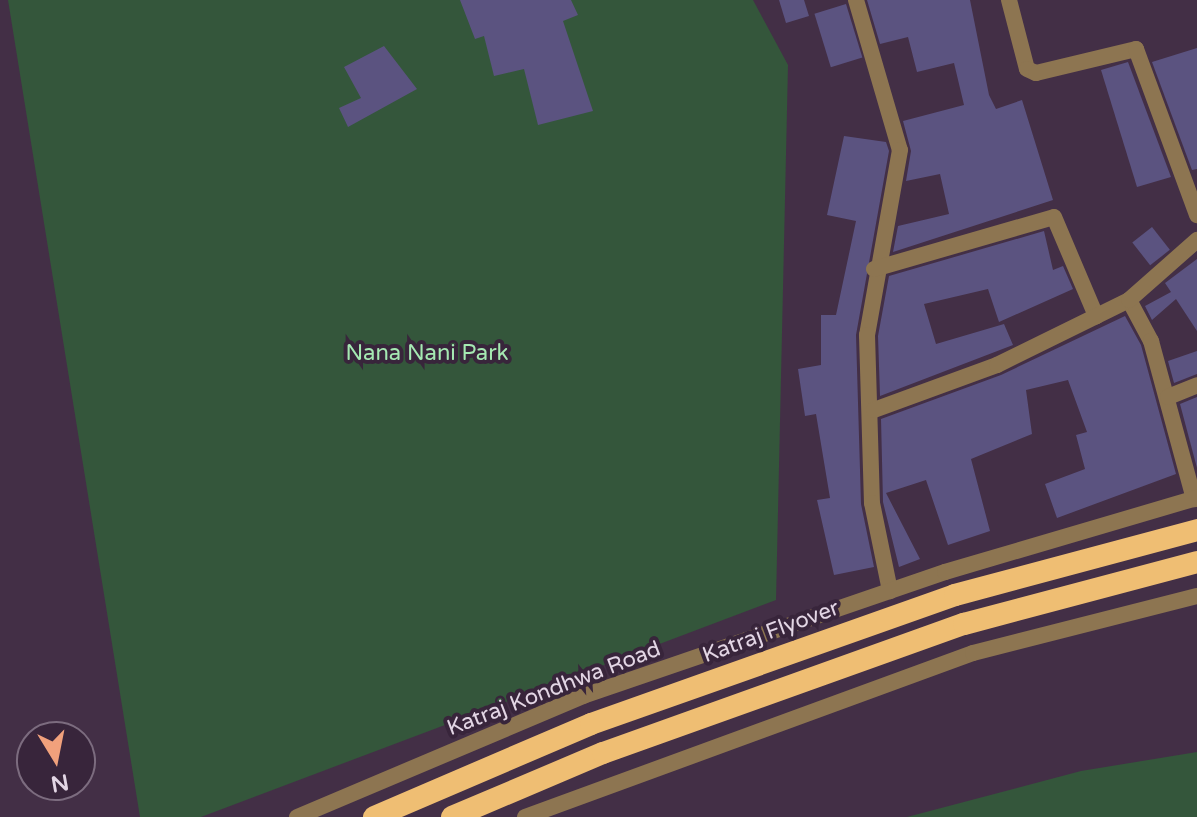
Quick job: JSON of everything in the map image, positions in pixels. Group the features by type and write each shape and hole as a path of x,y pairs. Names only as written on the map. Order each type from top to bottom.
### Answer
{"highway":[{"name":"Katraj Flyover","path":"374,817 591,724 955,595 1197,530"},
{"path":"452,817 603,753 964,624 1197,562"}],"street":[{"path":"856,0 900,150 894,208 874,269 867,335 874,410 872,503 890,591"},
{"path":"1009,0 1027,69 1036,73 1136,49 1197,215"},
{"path":"874,269 1049,216 1058,221 1096,316"},
{"path":"874,410 997,365 1129,300 1197,240"},
{"path":"1129,300 1168,397 1196,498"},
{"path":"1168,397 1197,385"},
{"name":"Katraj Kondhwa Road","path":"297,817 583,696 890,591 1196,498"},
{"path":"525,817 973,653 1197,596"}],"green space":[{"name":"Nana Nani Park","path":"8,0 753,0 788,65 776,600 201,817 140,817"},
{"path":"1197,752 1197,817 907,817 1081,771"}],"building":[{"path":"460,0 571,0 578,15 563,21 593,111 538,125 524,69 494,76 484,36 475,39"},
{"path":"779,0 804,0 809,16 786,23"},
{"path":"867,0 970,0 989,95 996,109 1022,100 1053,200 893,252 898,226 949,214 940,174 906,181 911,151 903,121 964,105 954,63 917,72 908,37 880,44"},
{"path":"846,4 862,58 831,67 814,14"},
{"path":"384,46 417,89 348,127 339,108 361,98 344,67"},
{"path":"1197,48 1197,169 1192,170 1152,62"},
{"path":"1128,62 1171,177 1137,187 1101,70"},
{"path":"844,136 886,142 889,151 856,335 861,504 874,567 834,575 817,500 830,498 816,414 805,416 798,369 821,365 821,315 836,315 856,221 827,215"},
{"path":"1152,227 1170,250 1150,265 1132,242"},
{"path":"1044,231 1053,270 1063,266 1073,289 999,322 988,289 924,304 936,344 1004,324 1013,345 880,396 878,336 889,276"},
{"path":"1197,259 1197,331 1176,299 1152,320 1145,306 1171,292 1165,283"},
{"path":"1125,316 1141,345 1176,474 1057,518 1045,484 1085,469 1076,435 1087,432 1068,380 1026,390 1032,434 971,459 990,531 948,545 926,480 886,493 920,559 899,567 883,502 881,419 1001,375"},
{"path":"1197,351 1197,374 1174,383 1168,361"},
{"path":"1197,397 1197,468 1180,404"}]}
